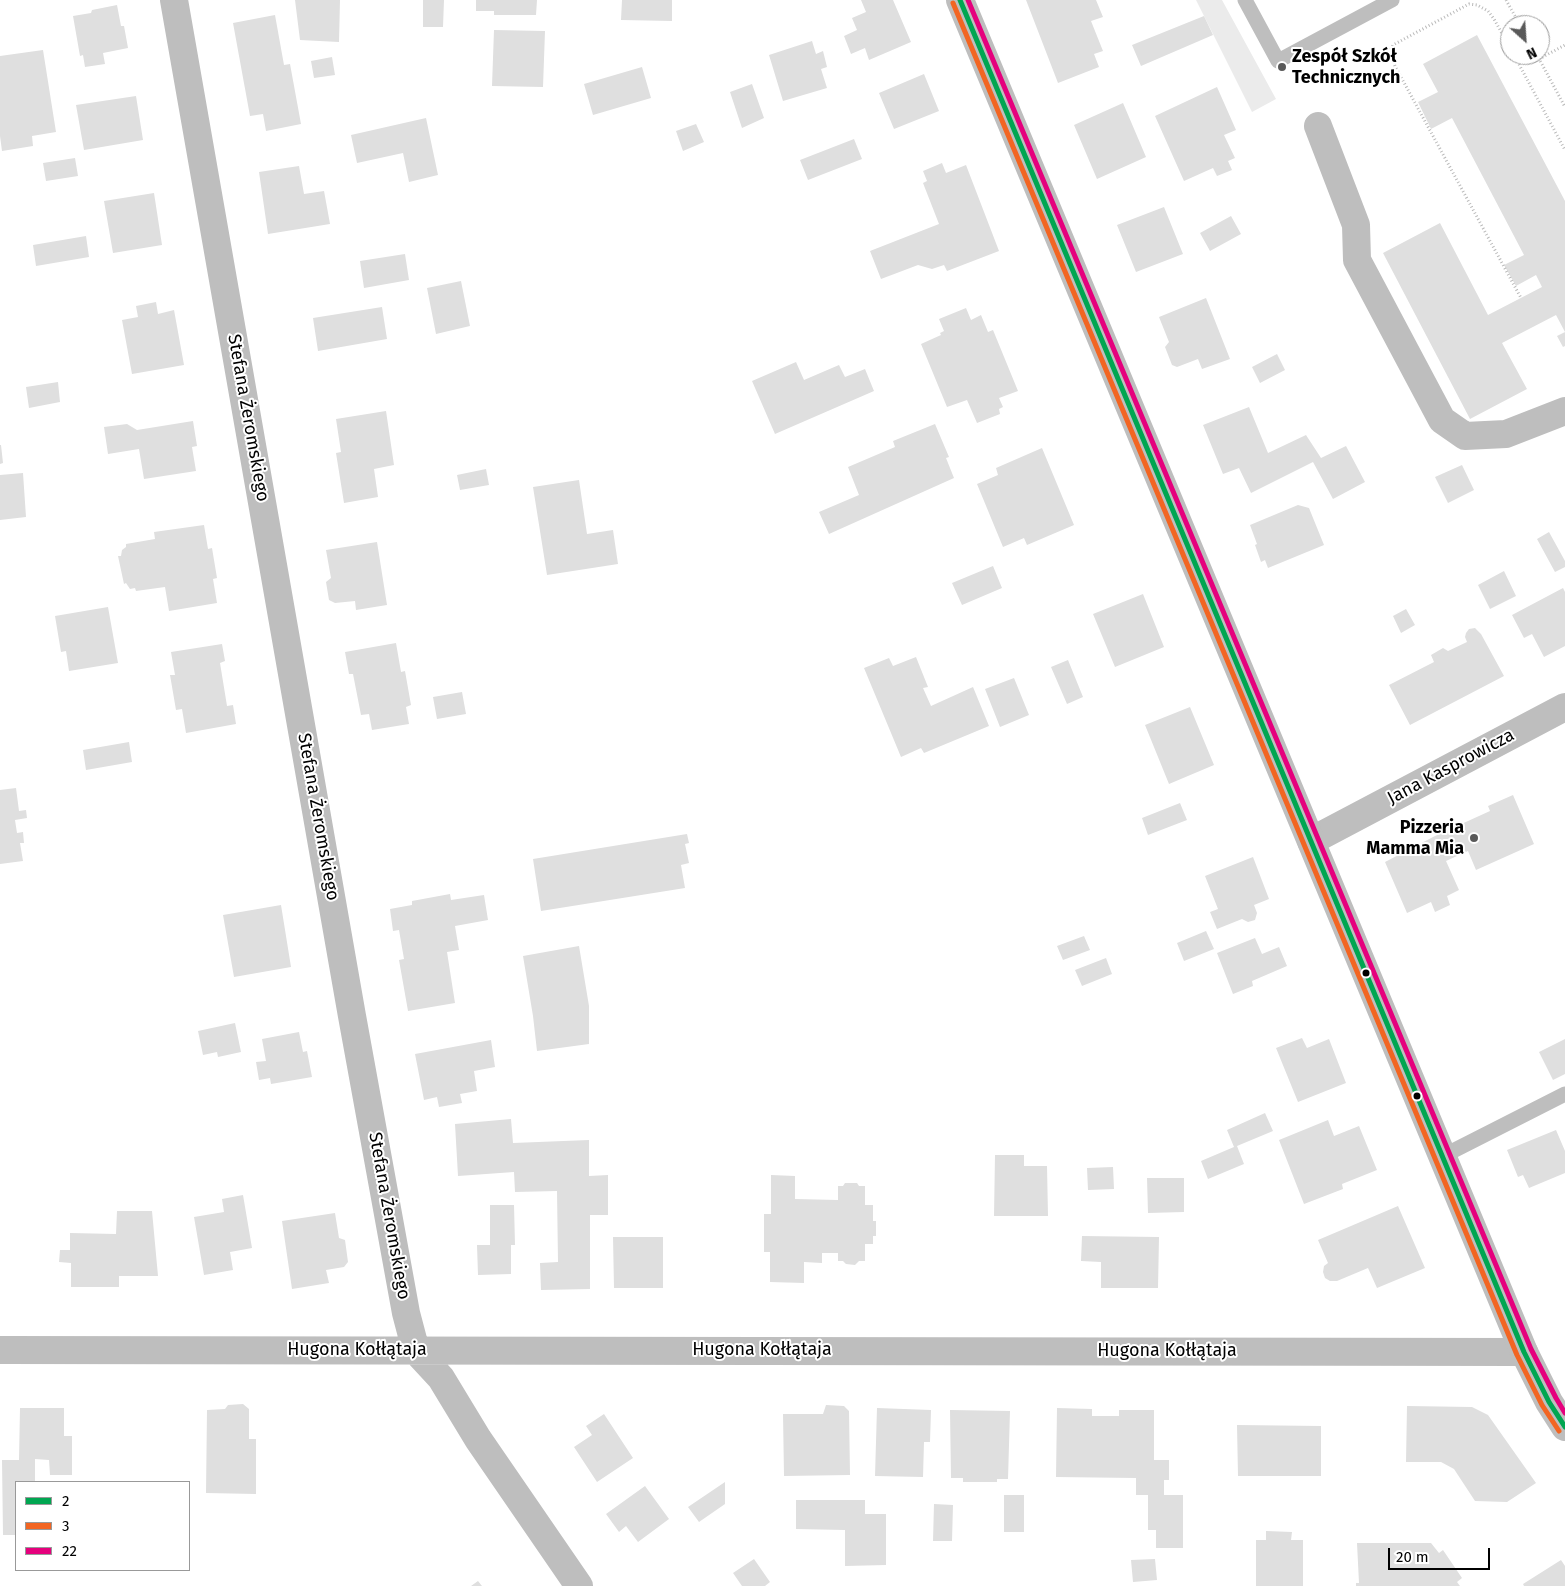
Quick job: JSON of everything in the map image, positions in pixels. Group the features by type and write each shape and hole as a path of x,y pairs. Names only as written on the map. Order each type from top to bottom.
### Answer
{"street":[{"name":"Stefana Żeromskiego","path":"174,0 359,1054 399,1275 416,1351"},
{"path":"960,0 1524,1352 1549,1402 1565,1427"},
{"path":"1318,126 1356,225 1357,260 1442,420 1466,436 1506,434 1565,411"},
{"name":"Jana Kasprowicza","path":"1311,841 1565,707"},
{"name":"Hugona Kołłątaja","path":"0,1350 1524,1352"},
{"path":"416,1351 441,1378 478,1439 579,1586"}],"lane":[{"path":"1245,0 1278,61 1392,0"},
{"path":"1443,1156 1565,1094"}],"path":[{"path":"1506,0 1514,15"},
{"path":"1500,30 1488,11 1477,5 1469,4 1393,45 1390,51 1395,66 1521,298"},
{"path":"1550,53 1565,45"},
{"path":"1519,65 1565,150"},
{"path":"1542,65 1565,106"}],"shaded area":[{"path":"1196,0 1222,0 1276,99 1252,112"}],"building":[{"path":"295,0 340,0 339,42 300,40"},
{"path":"423,0 444,0 443,27 423,27"},
{"path":"476,0 537,0 536,15 494,15 494,11 476,11"},
{"path":"622,0 672,0 672,21 621,20"},
{"path":"861,0 893,0 911,42 869,60 865,48 851,54 844,36 857,30 852,18 866,12"},
{"path":"1026,0 1096,0 1103,17 1091,21 1103,51 1094,54 1099,67 1058,83"},
{"path":"117,5 121,26 124,26 128,48 103,53 105,64 85,67 83,55 80,56 73,16"},
{"path":"275,15 284,65 290,64 301,124 266,131 263,114 250,116 233,23"},
{"path":"1204,16 1213,35 1141,66 1132,45"},
{"path":"494,30 545,31 543,87 492,86"},
{"path":"1477,35 1565,201 1565,332 1556,315 1502,343 1527,389 1470,419 1383,253 1440,223 1488,315 1542,287 1536,275 1516,286 1504,265 1524,255 1452,118 1431,129 1418,102 1438,92 1423,64"},
{"path":"812,41 816,54 823,51 827,67 821,69 827,88 783,101 769,55"},
{"path":"43,50 56,132 32,136 33,146 2,151 0,136 0,56"},
{"path":"332,57 335,75 314,78 311,61"},
{"path":"642,67 651,98 593,115 584,84"},
{"path":"924,74 939,111 894,129 879,93"},
{"path":"752,84 764,118 742,128 730,92"},
{"path":"1217,87 1236,130 1224,135 1235,158 1228,161 1232,170 1217,176 1213,168 1184,181 1155,116"},
{"path":"136,96 143,140 84,150 76,105"},
{"path":"1123,103 1146,157 1097,179 1074,125"},
{"path":"426,118 438,175 409,182 403,153 357,163 351,135"},
{"path":"696,124 704,142 683,151 676,131"},
{"path":"854,139 862,159 808,180 800,160"},
{"path":"75,158 78,176 46,181 43,163"},
{"path":"942,163 946,173 966,165 999,251 947,271 944,265 932,269 918,265 881,279 870,251 939,224 923,183 927,181 923,171"},
{"path":"299,166 304,194 324,191 330,224 268,234 259,172"},
{"path":"154,193 162,245 113,253 104,201"},
{"path":"1164,207 1183,254 1136,272 1117,225"},
{"path":"1231,216 1241,234 1210,251 1200,233"},
{"path":"86,236 89,257 36,266 33,245"},
{"path":"405,254 409,280 364,288 360,261"},
{"path":"461,281 470,326 436,334 427,288"},
{"path":"1206,298 1230,359 1202,369 1198,359 1177,367 1172,365 1165,347 1169,342 1159,317"},
{"path":"156,302 158,314 174,310 184,365 132,374 122,320 138,317 136,306"},
{"path":"382,307 387,339 318,351 313,318"},
{"path":"966,308 971,320 981,315 988,332 993,330 1018,391 999,398 1003,407 999,409 1000,414 977,423 967,400 947,407 921,344 941,335 940,333 944,331 939,319"},
{"path":"1565,332 1565,346 1563,347 1557,336"},
{"path":"1277,354 1285,370 1260,383 1252,367"},
{"path":"796,362 804,380 839,365 845,377 865,369 874,391 775,434 752,381"},
{"path":"58,382 60,402 29,408 26,387"},
{"path":"1249,407 1268,453 1306,435 1321,458 1346,446 1365,482 1333,499 1313,462 1251,493 1239,468 1223,474 1203,425"},
{"path":"386,411 394,465 374,469 378,497 344,503 336,453 341,452 336,419"},
{"path":"193,421 197,446 192,447 196,471 144,479 139,449 108,454 104,427 127,424 137,430"},
{"path":"935,424 949,457 946,458 954,478 829,534 819,512 859,495 848,467 895,447 893,441"},
{"path":"0,445 3,463 0,464"},
{"path":"1042,448 1074,525 1027,545 1024,538 1003,547 977,484 998,475 996,468"},
{"path":"1462,465 1474,490 1448,503 1435,477"},
{"path":"486,469 489,485 460,490 457,475"},
{"path":"23,473 26,517 0,520 0,475"},
{"path":"579,480 587,534 613,530 618,564 547,575 533,487"},
{"path":"1298,505 1309,508 1324,545 1268,568 1265,560 1261,562 1250,525"},
{"path":"204,525 208,549 212,548 217,578 213,579 217,603 169,611 165,587 136,591 135,588 130,589 126,583 124,584 118,556 121,556 126,544 155,539 154,532"},
{"path":"1549,532 1565,561 1565,567 1555,572 1537,539"},
{"path":"377,542 387,605 356,610 355,601 335,603 329,600 326,582 331,578 326,550"},
{"path":"993,566 1002,588 962,605 952,583"},
{"path":"1504,571 1516,596 1490,609 1478,585"},
{"path":"1563,588 1565,592 1565,646 1544,657 1532,634 1524,638 1512,615"},
{"path":"1143,594 1164,647 1115,667 1093,614"},
{"path":"108,607 118,663 69,671 66,651 61,652 55,616"},
{"path":"1406,609 1415,625 1401,633 1393,616"},
{"path":"1475,628 1481,634 1504,676 1410,725 1389,685 1434,662 1431,655 1443,648 1448,651 1467,642 1466,633 1469,629"},
{"path":"396,643 401,672 405,671 411,705 406,707 409,724 372,730 369,714 361,715 353,674 349,674 345,652"},
{"path":"222,644 225,661 220,663 227,706 233,705 236,724 186,733 182,709 176,710 170,675 175,675 171,652"},
{"path":"916,657 928,687 923,688 931,706 973,687 989,726 924,753 921,748 901,757 864,668 889,658 893,666"},
{"path":"1068,660 1083,697 1067,704 1051,667"},
{"path":"1014,678 1029,715 1000,727 985,689"},
{"path":"462,692 466,714 437,719 433,697"},
{"path":"1190,707 1214,765 1169,784 1145,725"},
{"path":"129,742 132,762 86,770 83,750"},
{"path":"16,788 19,811 26,810 27,818 15,820 17,833 23,832 24,843 20,843 23,861 0,864 0,790"},
{"path":"1513,795 1534,844 1476,870 1468,851 1446,861 1459,890 1447,896 1450,905 1435,912 1431,902 1407,913 1385,862 1435,836 1490,811 1488,806"},
{"path":"1180,803 1187,820 1148,835 1142,818"},
{"path":"687,834 689,843 685,844 689,863 681,865 685,888 541,911 533,859"},
{"path":"1253,857 1269,899 1254,905 1257,913 1255,920 1248,922 1242,919 1217,929 1210,912 1218,909 1205,876"},
{"path":"450,894 451,900 484,895 488,920 455,926 459,950 447,952 455,1003 408,1011 399,960 404,959 399,930 393,931 390,909 412,905 412,901"},
{"path":"281,905 291,967 234,977 223,915"},
{"path":"1206,931 1214,949 1184,961 1177,943"},
{"path":"1084,936 1090,950 1063,960 1057,946"},
{"path":"1255,938 1262,954 1279,947 1287,966 1252,981 1253,986 1233,994 1217,953"},
{"path":"579,946 589,1006 589,1044 537,1051 523,956"},
{"path":"1106,958 1112,974 1082,986 1075,970"},
{"path":"235,1023 241,1052 218,1057 217,1052 203,1055 198,1031"},
{"path":"299,1032 303,1052 307,1051 312,1077 271,1084 270,1078 259,1080 256,1062 266,1061 262,1039"},
{"path":"1302,1038 1307,1048 1329,1039 1346,1083 1298,1102 1276,1048"},
{"path":"1565,1039 1565,1074 1553,1080 1539,1052"},
{"path":"491,1040 495,1067 474,1071 477,1091 460,1094 462,1103 439,1107 437,1097 424,1100 415,1054"},
{"path":"1265,1113 1273,1131 1237,1146 1244,1164 1208,1179 1201,1161 1234,1147 1227,1130"},
{"path":"511,1119 513,1143 589,1140 589,1176 608,1175 608,1215 590,1215 590,1289 541,1290 540,1263 558,1262 557,1191 515,1192 514,1172 458,1176 455,1124"},
{"path":"1328,1120 1334,1136 1359,1126 1377,1170 1342,1184 1343,1189 1304,1204 1279,1140"},
{"path":"1556,1130 1565,1151 1565,1173 1529,1188 1523,1175 1518,1177 1507,1150"},
{"path":"995,1155 1024,1155 1024,1166 1047,1166 1048,1216 994,1216"},
{"path":"1113,1167 1114,1189 1088,1190 1087,1168"},
{"path":"771,1175 795,1176 795,1199 838,1200 838,1186 843,1186 845,1183 857,1183 859,1186 865,1186 865,1205 873,1205 873,1221 876,1221 876,1236 873,1236 873,1244 865,1244 865,1261 859,1261 855,1265 846,1264 843,1261 838,1261 838,1253 822,1253 822,1263 804,1262 804,1283 770,1282 770,1252 764,1252 764,1214 771,1214"},
{"path":"1147,1178 1184,1178 1184,1212 1148,1213"},
{"path":"243,1195 252,1248 230,1252 233,1270 204,1275 194,1217 224,1212 222,1199"},
{"path":"490,1205 514,1205 515,1245 511,1245 511,1274 478,1275 477,1245 490,1245"},
{"path":"1398,1206 1425,1268 1377,1288 1368,1268 1337,1281 1330,1281 1325,1278 1324,1266 1328,1263 1318,1240"},
{"path":"117,1211 152,1211 158,1276 119,1276 119,1287 71,1287 71,1263 59,1262 60,1250 70,1250 70,1233 116,1234"},
{"path":"335,1213 339,1238 345,1240 348,1262 344,1267 326,1270 329,1283 292,1289 282,1221"},
{"path":"1082,1236 1159,1237 1158,1288 1101,1288 1101,1262 1081,1261"},
{"path":"613,1237 663,1237 663,1288 614,1288"},
{"path":"243,1404 249,1409 249,1439 256,1439 256,1494 206,1493 207,1410 225,1409 228,1405"},
{"path":"826,1405 844,1406 849,1411 850,1475 784,1476 783,1414 823,1414"},
{"path":"1407,1406 1472,1407 1488,1415 1536,1483 1507,1502 1475,1501 1454,1469 1441,1462 1406,1462"},
{"path":"20,1408 64,1408 64,1436 72,1436 72,1475 50,1475 49,1460 35,1459 35,1481 15,1481 15,1535 3,1535 2,1460 19,1460"},
{"path":"877,1408 931,1410 930,1442 924,1442 923,1477 875,1476"},
{"path":"1057,1408 1092,1409 1092,1416 1119,1416 1119,1410 1154,1410 1154,1460 1169,1460 1169,1480 1164,1480 1164,1495 1183,1495 1183,1548 1156,1548 1156,1530 1148,1530 1148,1495 1136,1495 1136,1478 1056,1477"},
{"path":"950,1410 1010,1411 1008,1479 997,1479 997,1482 963,1482 963,1478 951,1478"},
{"path":"604,1414 633,1458 597,1482 574,1447 592,1435 586,1426"},
{"path":"1237,1425 1321,1426 1321,1476 1238,1476"},
{"path":"725,1482 725,1504 699,1522 688,1507"},
{"path":"645,1486 669,1519 638,1542 626,1526 619,1532 606,1514"},
{"path":"1004,1495 1024,1495 1024,1532 1004,1532"},
{"path":"796,1500 865,1500 865,1514 886,1514 886,1565 845,1566 845,1530 796,1529"},
{"path":"934,1504 953,1505 952,1541 933,1541"},
{"path":"1266,1531 1292,1532 1291,1540 1303,1540 1303,1586 1256,1586 1256,1540 1266,1540"},
{"path":"1357,1543 1431,1543 1439,1553 1443,1550 1462,1578 1457,1582 1460,1586 1356,1586 1356,1583 1359,1583"},
{"path":"754,1559 770,1582 765,1586 742,1586 733,1573"},
{"path":"1155,1559 1157,1580 1133,1582 1131,1560"},
{"path":"1561,1560 1565,1566 1565,1586 1524,1586 1523,1584"},
{"path":"478,1581 482,1586 471,1586"}],"transit line":[{"name":"2","path":"960,0 1524,1352 1549,1402 1565,1427"},
{"name":"22","path":"968,0 1531,1349 1565,1413"},
{"name":"3","path":"953,3 1517,1355 1542,1405 1559,1431"}],"place":[{"name":"Zespół Szkół Technicznych","path":"1282,67"},
{"name":"Pizzeria Mamma Mia","path":"1474,838"}]}
